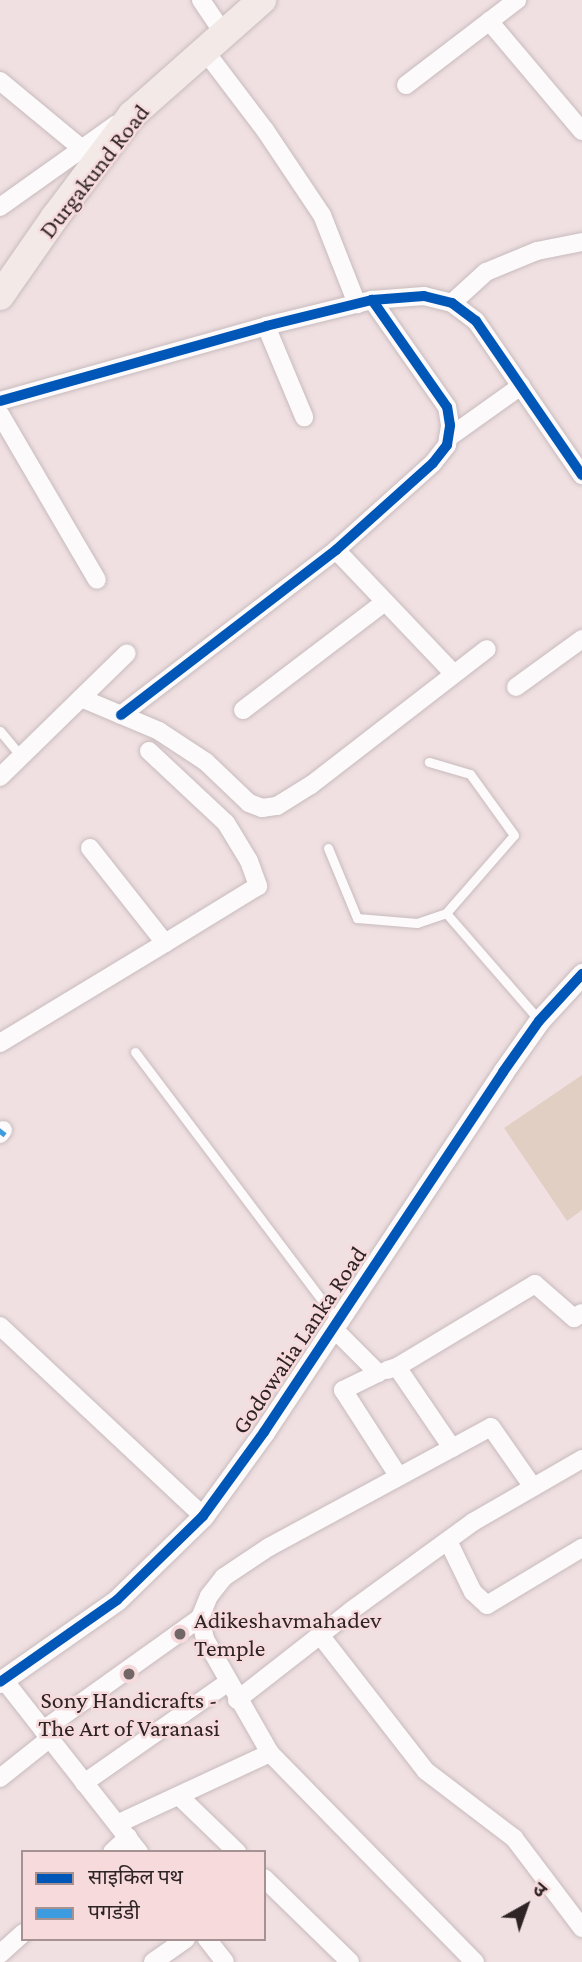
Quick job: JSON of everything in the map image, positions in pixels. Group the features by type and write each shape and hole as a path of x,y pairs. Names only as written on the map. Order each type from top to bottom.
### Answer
{"main road":[{"name":"Durgakund Road","path":"0,296 55,217 132,115 262,0"}],"street":[{"path":"121,715 336,550 433,463 447,445 450,425 447,407 364,302 322,215 265,130 214,42 201,0"},
{"path":"406,85 517,0"},
{"path":"489,21 582,131"},
{"path":"0,81 81,148"},
{"path":"0,207 132,115"},
{"path":"452,303 486,272 537,251 582,242"},
{"path":"0,401 266,326 364,302 424,296 452,303 476,321 582,475"},
{"path":"266,326 304,417"},
{"path":"447,438 522,386"},
{"path":"0,414 97,580"},
{"path":"336,550 453,673"},
{"path":"243,710 386,602"},
{"path":"516,687 582,639"},
{"path":"81,698 159,731 184,746 206,762 249,803 262,808 277,806 311,785 487,649"},
{"path":"0,777 127,653"},
{"path":"0,1043 258,886 249,862 226,823 149,751"},
{"path":"90,848 165,943"},
{"name":"Godowalia Lanka Road","path":"2,1681 117,1600 203,1516 264,1432 539,1021 582,974"},
{"path":"399,1477 343,1390 397,1367 535,1284 574,1318 582,1312"},
{"path":"335,1324 378,1373"},
{"path":"0,1326 203,1516"},
{"path":"397,1367 452,1448"},
{"path":"0,1778 46,1735 200,1618 209,1596 224,1577 269,1547 491,1427 533,1487"},
{"path":"237,1700 448,1541 533,1487 582,1460"},
{"path":"448,1541 473,1592 487,1605 582,1548"},
{"path":"200,1618 205,1639 237,1700 270,1753 475,1962"},
{"path":"320,1635 426,1771 514,1838 582,1928"},
{"path":"2,1681 137,1850"},
{"path":"84,1783 228,1682"},
{"path":"113,1850 122,1830 179,1796 270,1753"},
{"path":"179,1796 235,1850"},
{"path":"266,1880 349,1962"},
{"path":"0,1954 21,1935"},
{"path":"153,1962 183,1941"},
{"path":"209,1941 225,1962"}],"lane":[{"path":"0,731 21,757"},
{"path":"328,848 357,918 418,923 446,913 514,835 470,774 429,762"},
{"path":"446,913 539,1021"},
{"path":"135,1052 335,1324"}],"shaded area":[{"path":"582,1075 582,1210 567,1221 504,1128"}],"marked path":[{"path":"0,1134 3,1130"}],"cycle path":[{"path":"0,401 266,326 372,300 424,296 452,303 476,321 582,475"},
{"path":"121,715 336,550 433,463 447,445 450,425 447,407 372,300"},
{"path":"0,1682 117,1600 203,1516 264,1432 503,1072 539,1021 582,974"}],"place":[{"name":"Adikeshavmahadev Temple","path":"180,1634"},
{"name":"Sony Handicrafts - The Art of Varanasi","path":"129,1674"}]}
